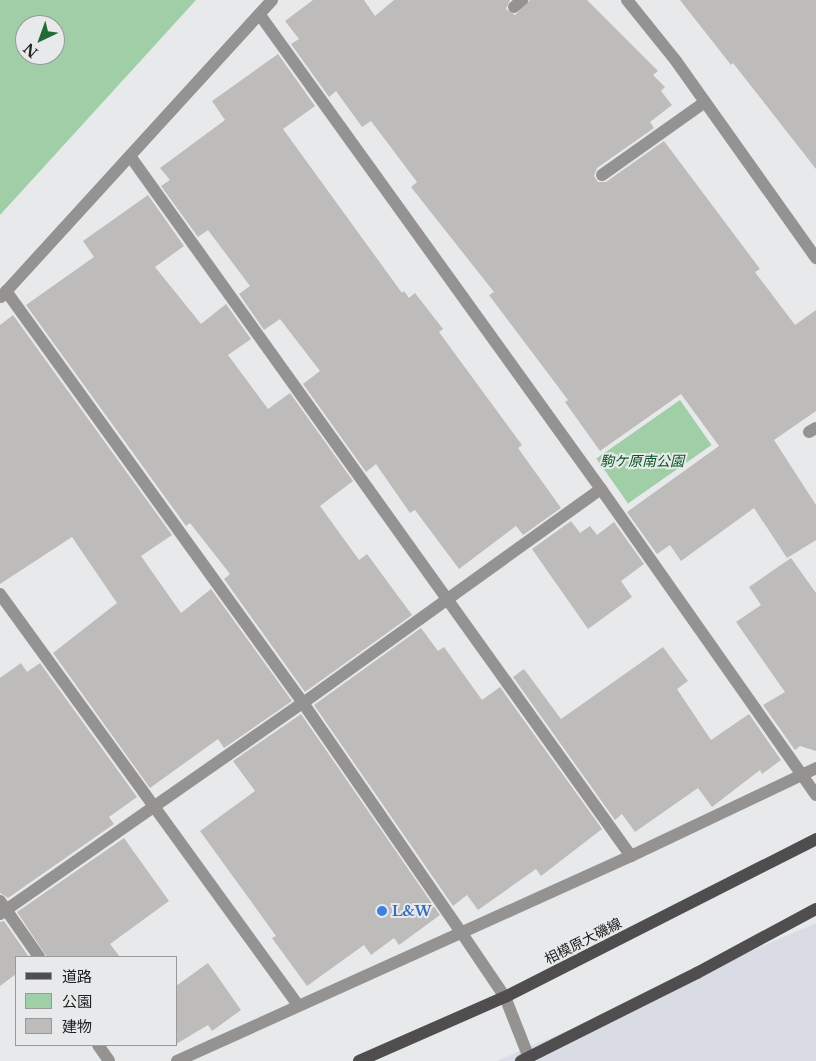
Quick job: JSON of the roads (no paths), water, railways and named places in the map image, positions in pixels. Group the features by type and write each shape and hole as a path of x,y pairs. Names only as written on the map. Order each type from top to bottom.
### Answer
{"main road":[{"name":"相模原大磯線","path":"359,1061 505,997 816,839"},
{"path":"525,1059 697,973 816,909"}],"street":[{"path":"272,0 260,16 3,295 303,703 461,932 505,997 525,1059"},
{"path":"627,0 705,102 816,258"},
{"path":"260,16 601,489 816,794"},
{"path":"602,175 705,102"},
{"path":"130,156 631,856"},
{"path":"38,956 2,908 303,703 601,489"},
{"path":"0,594 298,1005"},
{"path":"177,1061 631,856 803,776 816,768"},
{"path":"99,1046 109,1061"}],"place":[{"name":"L&W","path":"382,911"}],"park label":[{"name":"駒ケ原南公園","path":"642,461"}]}
